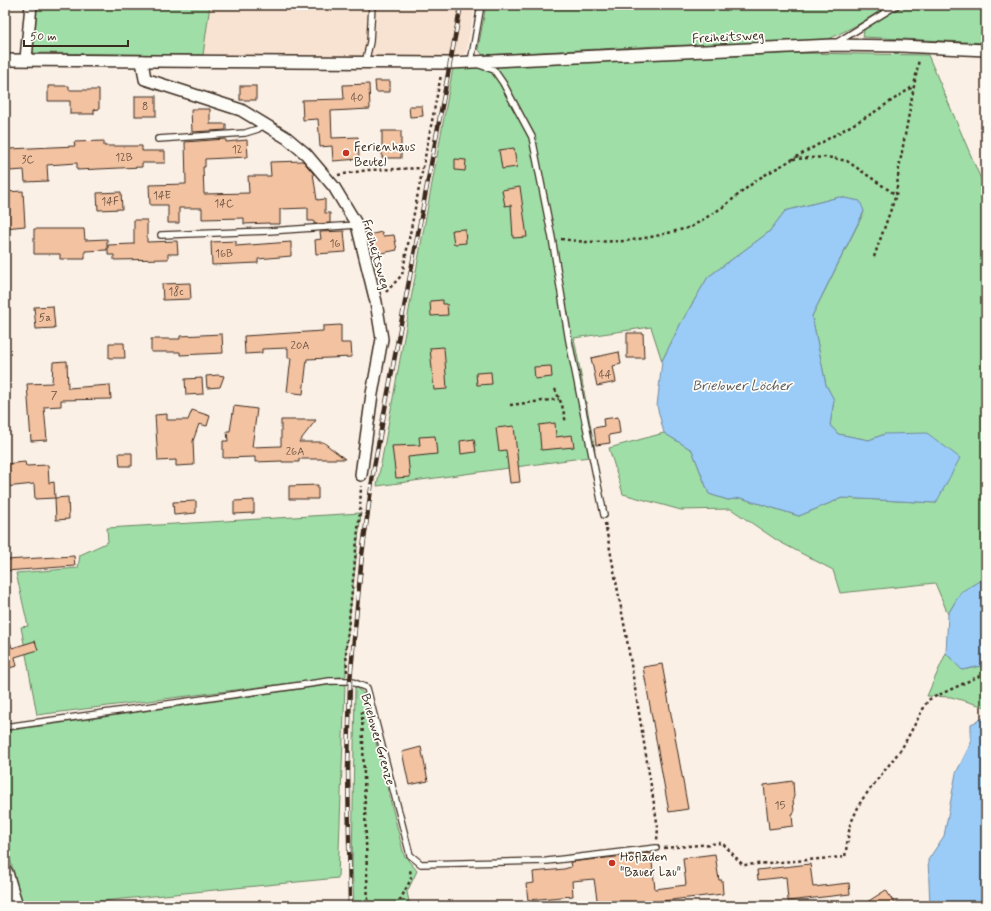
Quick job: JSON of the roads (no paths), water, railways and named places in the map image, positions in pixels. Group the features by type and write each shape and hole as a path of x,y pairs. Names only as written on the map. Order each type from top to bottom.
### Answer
{"main road":[{"path":"5,873 14,906"}],"street":[{"path":"26,59 31,5"},
{"name":"Freiheitsweg","path":"5,60 443,63 832,45 986,50"},
{"name":"Freiheitsweg","path":"142,62 146,79 242,110 287,138 306,154 326,178 357,225 376,302 382,339 372,394 361,475"}],"lane":[{"path":"365,63 370,42 372,5"},
{"path":"471,62 481,5"},
{"path":"832,45 897,5"},
{"name":"Freiheitsweg","path":"471,62 494,70 503,82 532,137 552,238 569,341 604,515"},
{"path":"158,139 245,133 258,129 265,123"},
{"path":"161,235 269,231 357,225"},
{"name":"Brielower Grenze","path":"5,727 330,681 348,680 367,688 410,855 421,864 547,861 656,848"}],"water":[{"name":"Brielower Löcher","path":"839,197 860,201 864,211 812,316 826,385 834,400 830,425 838,434 869,440 885,434 927,433 960,458 936,503 842,498 799,516 741,498 728,500 709,494 692,450 664,433 657,406 662,361 681,323 708,277 769,232 785,211"},
{"path":"983,579 986,579 986,665 962,670 946,653 948,614 961,592"},
{"path":"986,717 986,906 930,906 928,860 944,836 956,773 971,743 971,724"}],"railway":[{"path":"350,906 348,768 350,681 362,555 374,467 461,5"}],"place":[{"name":"Ferienhaus Beutel","path":"346,153"},
{"name":"Hofladen \"Bauer Lau\"","path":"612,863"}]}
